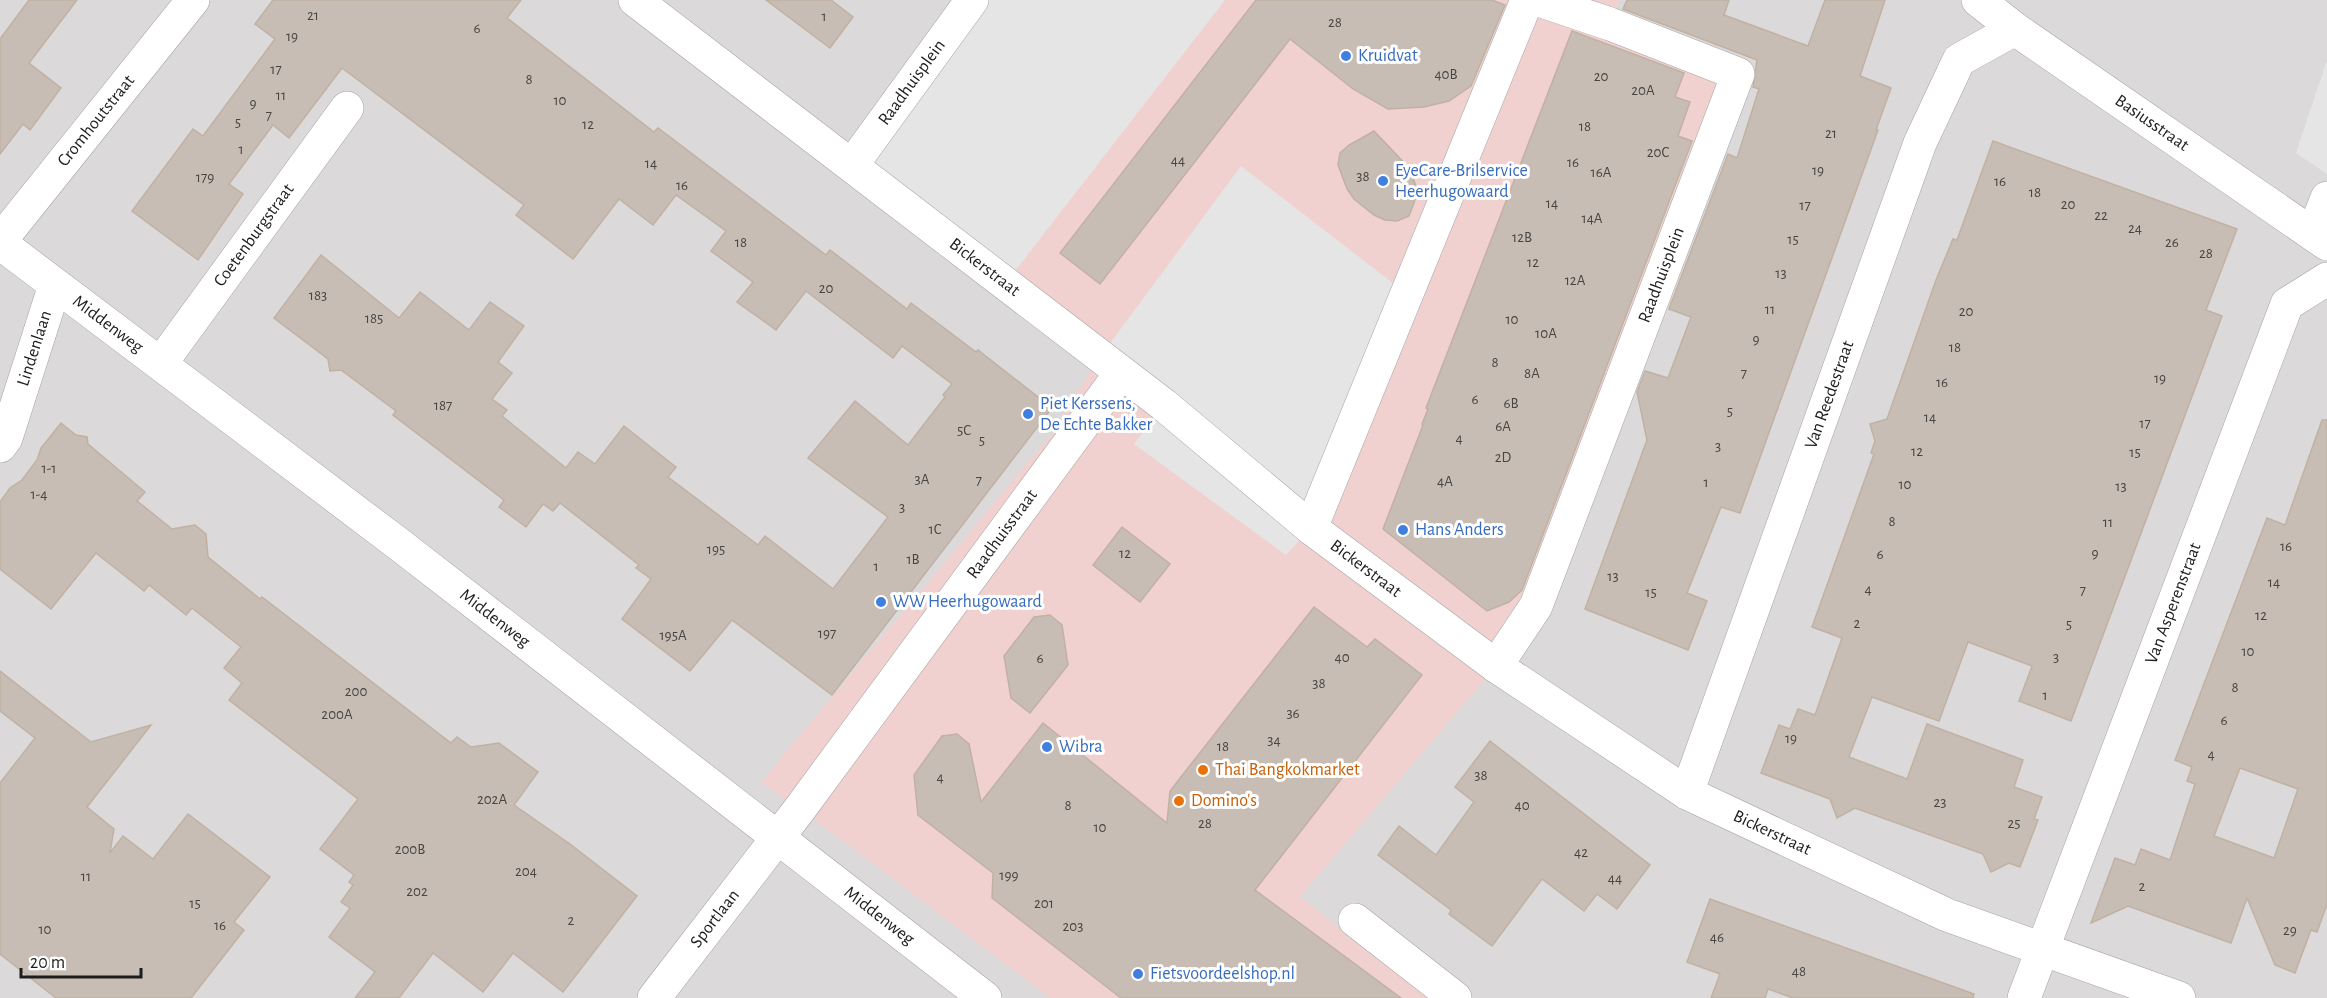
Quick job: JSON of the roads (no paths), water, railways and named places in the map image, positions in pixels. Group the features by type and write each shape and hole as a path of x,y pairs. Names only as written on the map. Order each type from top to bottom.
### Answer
{"street":[{"name":"Cromhoutstraat","path":"0,242 193,0"},
{"name":"Bickerstraat","path":"635,0 1164,405 1311,528 1496,666 1687,793 1947,915 2179,998"},
{"name":"Raadhuisplein","path":"852,165 972,0"},
{"path":"1311,528 1527,0"},
{"name":"Raadhuisplein","path":"1496,666 1536,606 1738,74 1610,24 1539,0"},
{"name":"Basiusstraat","path":"1978,0 2015,29 2320,239"},
{"name":"Van Reedestraat","path":"1687,793 1920,143 1959,60 2015,29"},
{"name":"Coetenburgstraat","path":"161,363 347,108"},
{"path":"2320,239 2327,198"},
{"name":"Middenweg","path":"0,242 161,363 985,998"},
{"name":"Van Asperenstraat","path":"2024,998 2287,304 2327,279"},
{"name":"Lindenlaan","path":"0,446 6,438 55,285"},
{"name":"Raadhuisstraat","path":"777,837 1121,374"},
{"name":"Sportlaan","path":"654,998 777,837"},
{"path":"1355,920 1455,998"}],"place":[{"name":"Kruidvat","path":"1346,56"},
{"name":"EyeCare-Brilservice Heerhugowaard","path":"1383,181"},
{"name":"Piet Kerssens, De Echte Bakker","path":"1028,414"},
{"name":"Hans Anders","path":"1403,530"},
{"name":"WW Heerhugowaard","path":"881,602"},
{"name":"Wibra","path":"1047,747"},
{"name":"Thai Bangkokmarket","path":"1203,770"},
{"name":"Domino's","path":"1179,801"},
{"name":"Fietsvoordeelshop.nl","path":"1138,974"}]}
